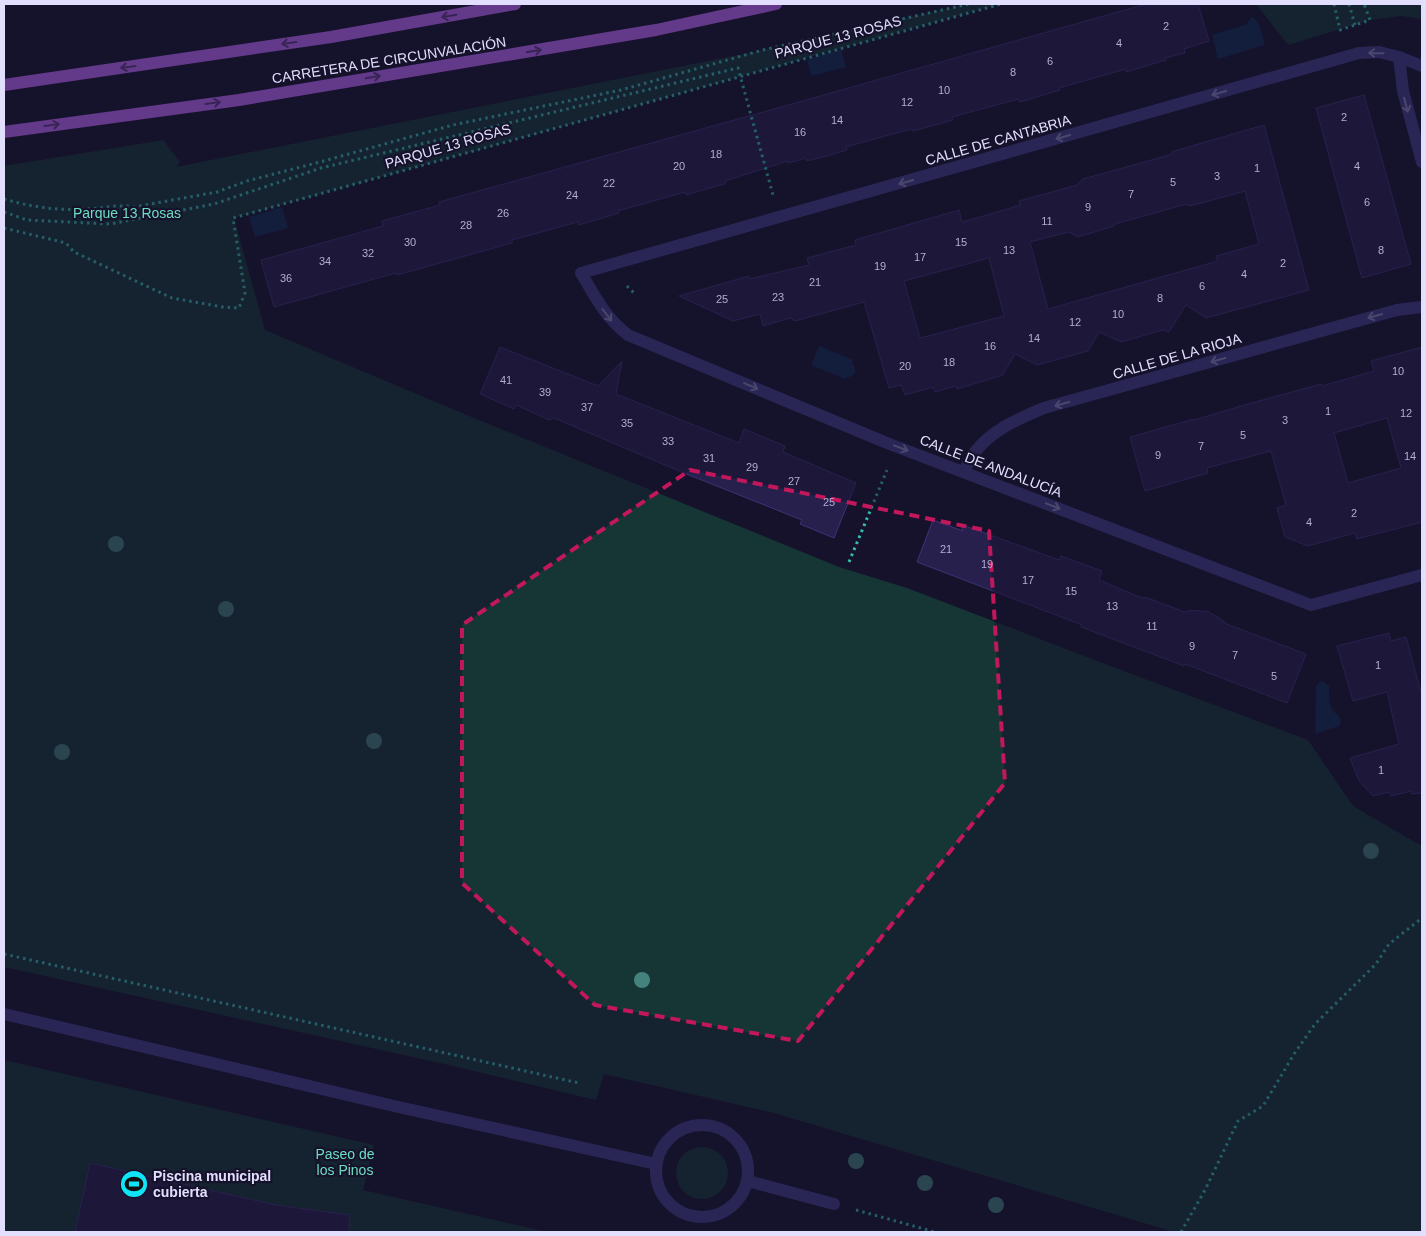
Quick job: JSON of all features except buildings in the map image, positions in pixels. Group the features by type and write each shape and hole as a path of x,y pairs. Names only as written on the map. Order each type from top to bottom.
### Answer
{"main road":[{"path":"4,85 331,37 515,4"},
{"name":"CARRETERA DE CIRCUNVALACIÓN","path":"4,132 248,98 656,30 776,4"}],"street":[{"name":"CALLE DE CANTABRIA","path":"581,273 1359,53 1379,52 1422,66"},
{"path":"1399,57 1403,91 1422,162"},
{"name":"CALLE DE ANDALUCÍA","path":"581,273 603,310 614,324 628,335 887,443 1311,605 1422,575"},
{"name":"CALLE DE LA RIOJA","path":"964,472 974,453 988,437 1013,420 1044,408 1397,310 1422,307"},
{"path":"4,1014 413,1110 656,1164"},
{"path":"703,1124 719,1127 733,1136 743,1149 749,1164 748,1181 742,1196 731,1208 717,1215 702,1218 686,1215 672,1207 662,1195 656,1180 656,1164 661,1148 672,1136 686,1127 703,1124"},
{"path":"748,1181 834,1204"}],"path":[{"name":"PARQUE 13 ROSAS","path":"4,199 45,209 87,209 124,205 134,207 217,192 247,181 453,125 621,90 763,50 968,4"},
{"name":"PARQUE 13 ROSAS","path":"4,228 66,243 74,252 172,298 222,307 239,308 245,293 233,218 1001,4"},
{"path":"1334,4 1340,30 1370,20 1364,4"},
{"path":"4,212 28,220 110,224 214,204 320,168 738,68 773,195"},
{"path":"848,562 889,464"},
{"path":"1181,1232 1205,1190 1238,1121 1263,1106 1294,1054 1315,1024 1376,964 1389,944 1422,918"},
{"path":"4,954 578,1083"},
{"path":"834,1204 935,1232"}],"highlighted area":[{"path":"690,470 989,531 1005,783 798,1041 595,1005 462,883 462,625"}],"green space":[{"name":"Parque 13 Rosas","path":"969,4 1000,4 234,218 265,330 457,411 839,567 907,588 1308,740 1353,806 1422,846 1422,1232 1174,1232 774,1113 604,1074 596,1100 440,1063 4,967 4,166 163,140 180,162 176,167 763,50"},
{"path":"1256,4 1422,4 1422,19 1401,16 1370,20 1288,45"},
{"name":"Paseo de los Pinos","path":"4,1060 374,1145 363,1190 547,1232 4,1232"},
{"path":"697,1147 707,1147 717,1151 724,1158 728,1173 724,1188 717,1195 707,1199 697,1199 687,1195 680,1188 676,1178 676,1168 680,1158 687,1151"}],"water":[{"path":"1252,17 1259,25 1265,45 1218,59 1212,35 1248,24"},
{"path":"841,49 846,67 811,76 807,59"},
{"path":"282,207 288,228 255,237 249,217"},
{"path":"819,346 853,360 855,373 846,379 811,365"},
{"path":"1323,681 1329,686 1332,709 1341,720 1339,726 1315,734 1316,687 1319,682"}],"place":[{"name":"Piscina municipal cubierta","path":"134,1184"}]}
